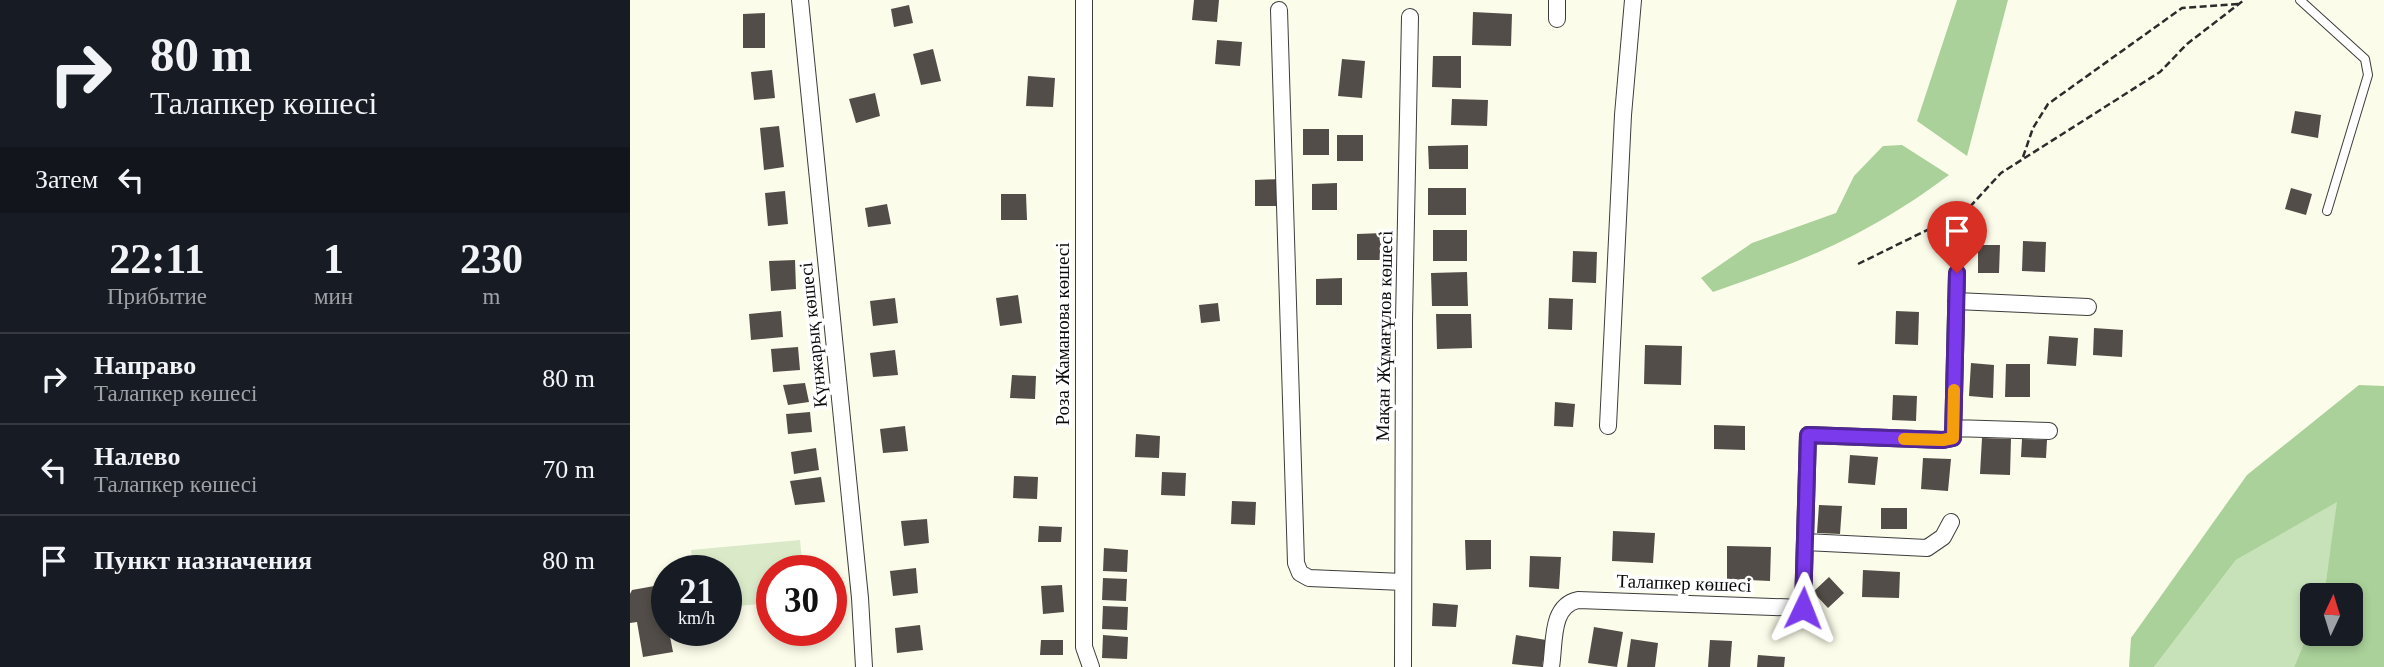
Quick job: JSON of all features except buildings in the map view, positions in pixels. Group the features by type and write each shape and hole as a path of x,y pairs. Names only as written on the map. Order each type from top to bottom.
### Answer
{"street":[{"name":"Күнжарық көшесі","path":"800,0 860,598 864,667"},
{"name":"Роза Жаманова көшесі","path":"1084,0 1084,647 1091,667"},
{"path":"1557,0 1557,19"},
{"path":"1608,426 1623,115 1633,0"},
{"path":"1279,10 1296,563 1300,573 1309,578 1404,582"},
{"name":"Мақан Жұмағұлов көшесі","path":"1403,661 1404,320 1410,18"},
{"path":"1953,428 1957,273"},
{"path":"1956,301 2088,307"},
{"name":"Талапкер көшесі","path":"1551,667 1559,611 1565,603 1578,600 1803,608 1808,435 1943,440 1953,438 1953,428 2049,431"},
{"path":"1805,542 1927,548 1943,537 1951,522"}],"lane":[{"path":"2300,0 2365,59 2368,75 2327,211"}],"path":[{"path":"1858,264 1966,211 2000,173 2160,72 2188,44 2244,0"},
{"path":"2023,159 2033,128 2048,104 2182,8 2238,4"}],"green space":[{"path":"1957,0 2008,0 1967,156 1917,121"},
{"path":"1902,145 1949,175 1864,230 1807,257 1713,292 1701,278 1752,243 1836,213 1854,176 1883,146"},
{"path":"2359,385 2384,386 2384,667 2294,667 2303,646 2363,646 2363,583 2326,583 2337,502 2236,560 2154,667 2129,667 2131,638 2247,475"},
{"path":"2338,501 2326,583 2300,583 2300,646 2303,646 2294,667 2154,667 2236,560"},
{"path":"800,540 802,555 756,555 756,604 742,606 742,555 692,555 691,550"}],"slow traffic":[{"path":"1904,439 1953,438 1954,390"}],"route":[{"path":"1803,608 1808,435 1943,440 1953,438 1957,273"}]}
